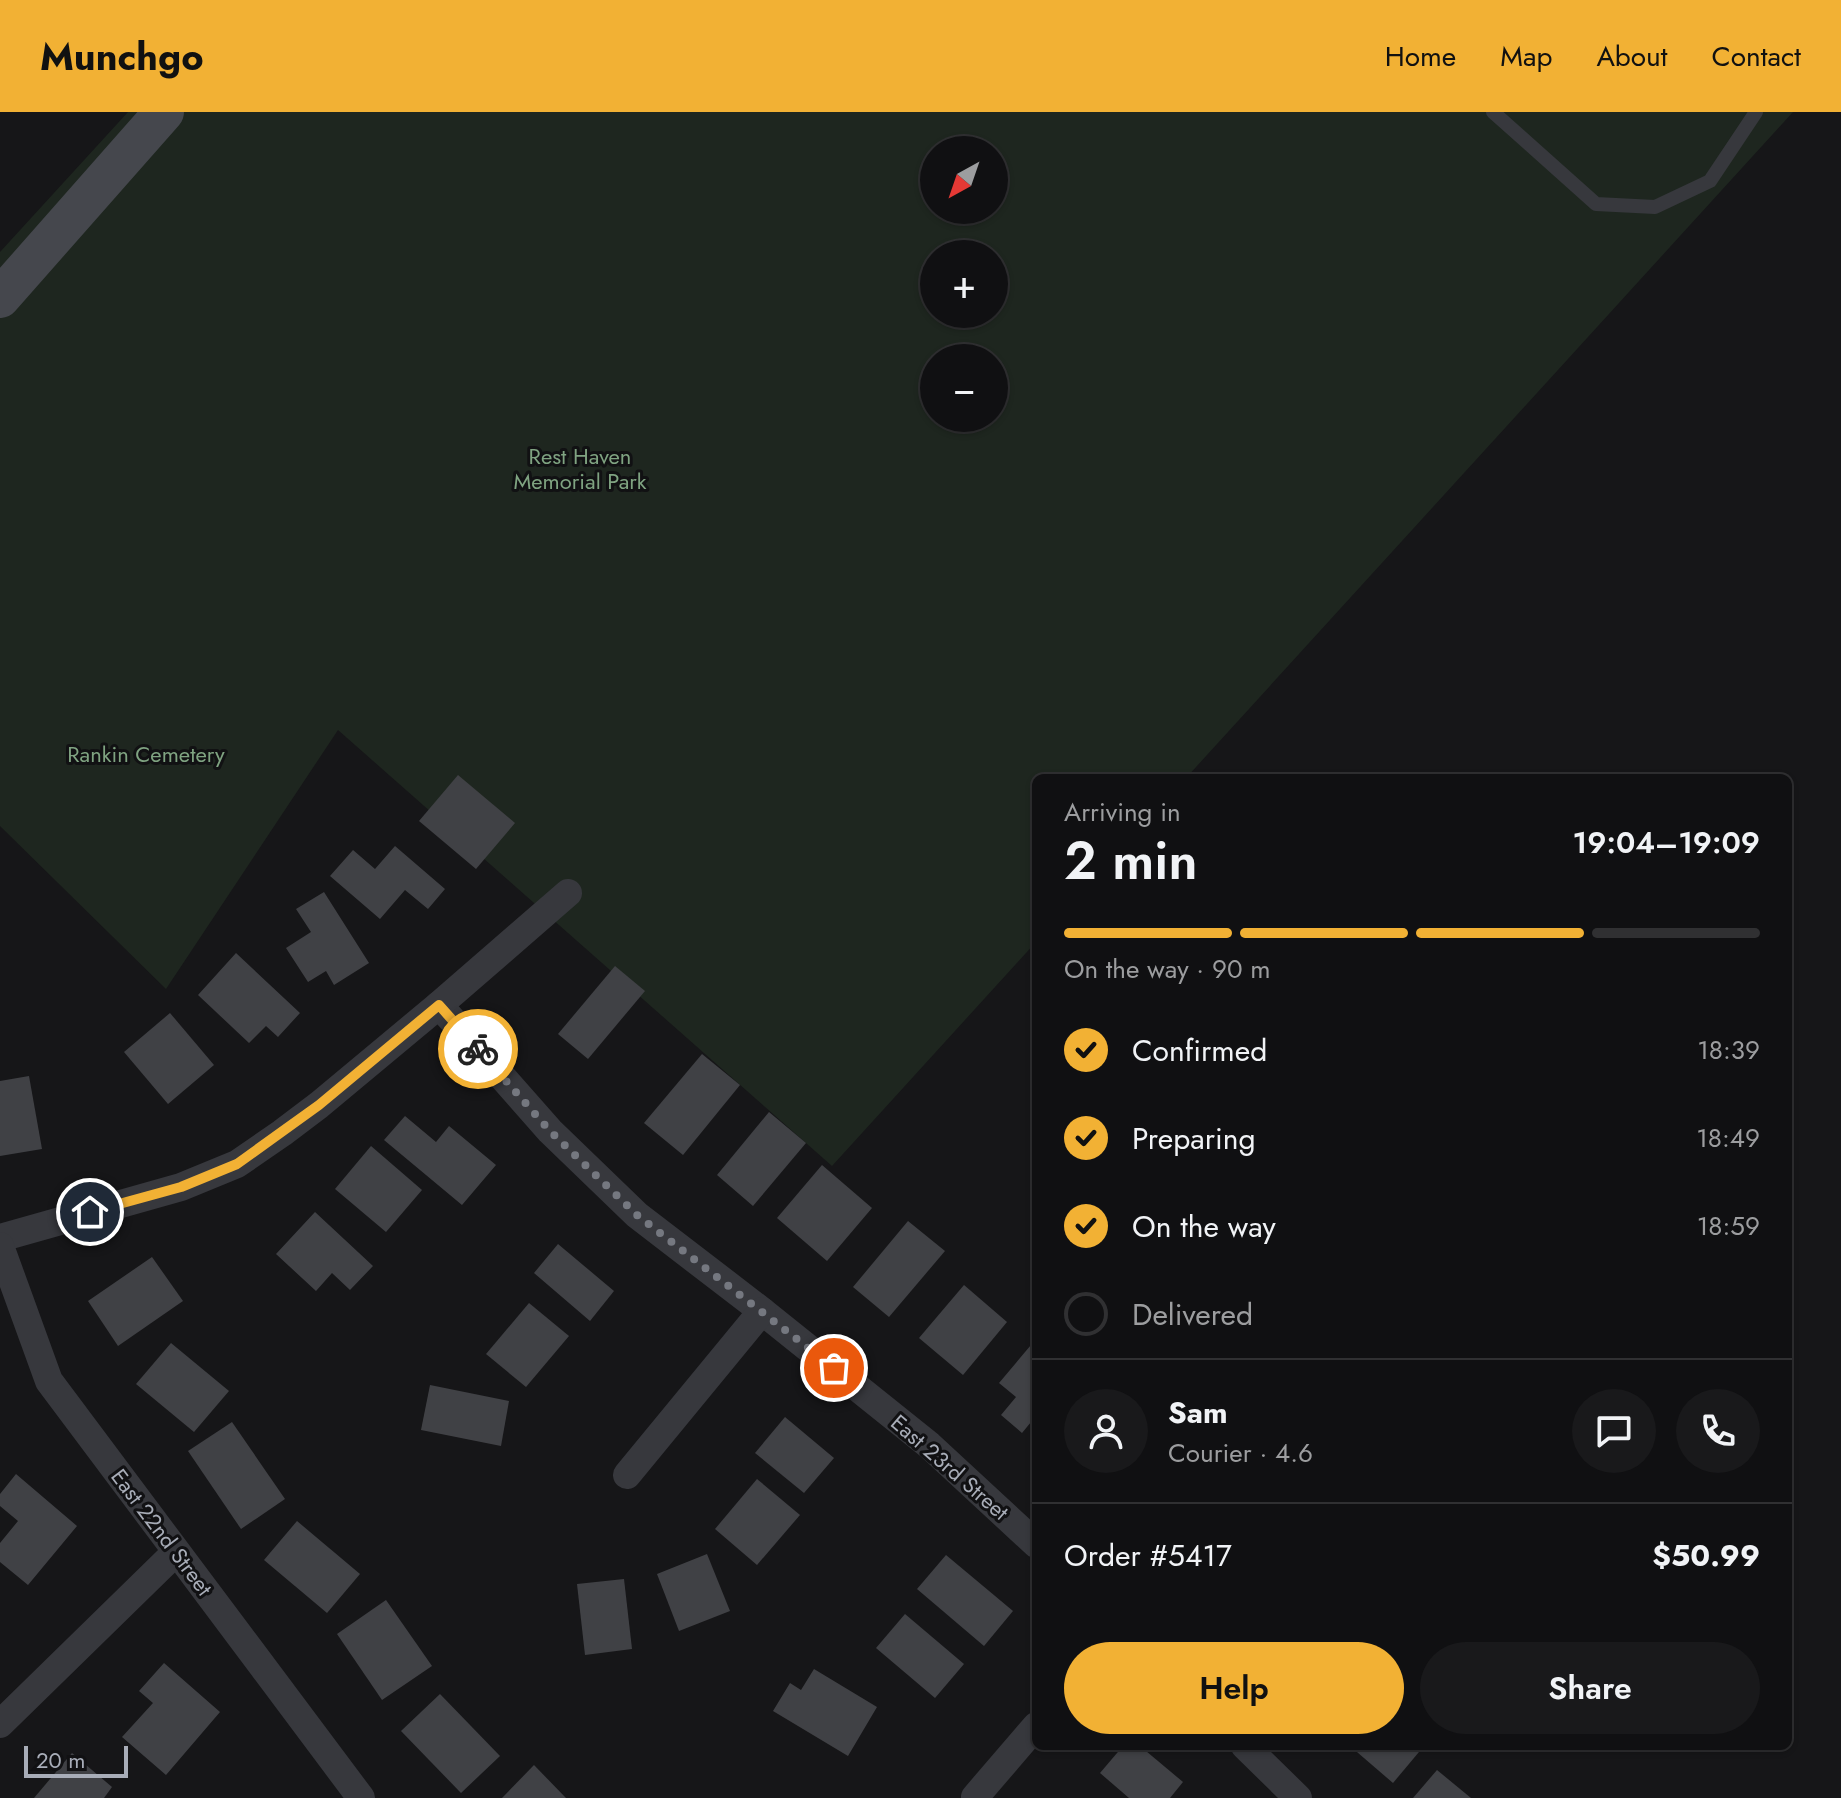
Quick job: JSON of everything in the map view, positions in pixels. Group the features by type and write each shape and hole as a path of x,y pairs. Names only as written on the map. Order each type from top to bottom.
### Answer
{"main road":[{"path":"0,298 164,112"}],"street":[{"path":"0,1238 181,1187 237,1164 319,1105 568,893"},
{"name":"East 23rd Street","path":"439,1005 550,1131 637,1215 929,1445 1032,1540"},
{"name":"East 22nd Street","path":"0,1246 49,1381 361,1798"},
{"path":"627,1475 762,1311"},
{"path":"0,1724 176,1552"},
{"path":"975,1797 1032,1731"},
{"path":"1249,1750 1298,1798"}],"lane":[{"path":"1493,112 1596,204 1655,207 1710,181 1756,112"}],"green space":[{"name":"Rest Haven Memorial Park","path":"128,112 1793,112 1190,774 1032,774 1032,946 832,1166 338,730 166,989 0,826 0,252"}],"building":[{"path":"458,775 515,823 476,869 419,821"},
{"path":"395,846 445,889 428,909 405,890 380,919 330,876 353,850 375,869"},
{"path":"324,892 369,963 334,985 326,971 308,982 286,948 311,932 296,909"},
{"path":"236,953 300,1013 278,1037 266,1026 249,1043 198,995"},
{"path":"615,966 645,991 588,1059 558,1034"},
{"path":"170,1013 214,1065 168,1104 124,1052"},
{"path":"702,1054 740,1085 683,1155 644,1123"},
{"path":"29,1076 42,1149 0,1156 0,1081"},
{"path":"769,1112 806,1143 753,1206 717,1175"},
{"path":"405,1116 436,1142 449,1126 496,1165 462,1205 384,1140"},
{"path":"371,1146 422,1190 386,1232 335,1189"},
{"path":"822,1165 872,1208 827,1261 777,1218"},
{"path":"315,1212 373,1266 350,1290 332,1273 316,1291 276,1254"},
{"path":"908,1221 945,1251 889,1317 853,1287"},
{"path":"558,1244 614,1291 590,1321 534,1273"},
{"path":"152,1257 183,1301 118,1346 88,1301"},
{"path":"964,1285 1007,1322 963,1375 919,1338"},
{"path":"529,1303 569,1336 526,1387 486,1354"},
{"path":"171,1343 229,1391 194,1432 136,1384"},
{"path":"1032,1344 1032,1421 1022,1433 1001,1415 1016,1397 999,1383"},
{"path":"430,1385 509,1401 501,1446 421,1430"},
{"path":"785,1417 834,1458 804,1493 755,1453"},
{"path":"232,1422 285,1499 241,1529 188,1451"},
{"path":"16,1474 77,1526 28,1585 0,1562 0,1543 18,1521 0,1506 0,1494"},
{"path":"757,1479 800,1515 757,1565 715,1529"},
{"path":"297,1521 360,1574 327,1613 264,1560"},
{"path":"707,1554 730,1611 679,1631 657,1574"},
{"path":"946,1555 1013,1611 984,1646 917,1589"},
{"path":"624,1579 632,1649 585,1655 577,1584"},
{"path":"386,1600 432,1666 382,1700 337,1634"},
{"path":"905,1614 964,1664 935,1698 876,1648"},
{"path":"164,1663 220,1712 166,1775 122,1737 153,1703 139,1691"},
{"path":"814,1669 877,1707 848,1756 773,1711 790,1683 801,1690"},
{"path":"440,1694 500,1756 461,1793 401,1731"},
{"path":"1120,1750 1145,1750 1183,1782 1170,1798 1129,1798 1100,1773"},
{"path":"1355,1750 1421,1750 1393,1783"},
{"path":"72,1753 112,1787 104,1798 34,1798"},
{"path":"534,1765 566,1798 502,1798"},
{"path":"1437,1770 1471,1798 1413,1798"}],"way so far":[{"path":"478,1049 550,1131 637,1215 834,1368"}],"route":[{"path":"90,1212 181,1187 237,1164 319,1105 439,1005 478,1049"}],"park label":[{"name":"Rankin Cemetery","path":"146,754"}]}
